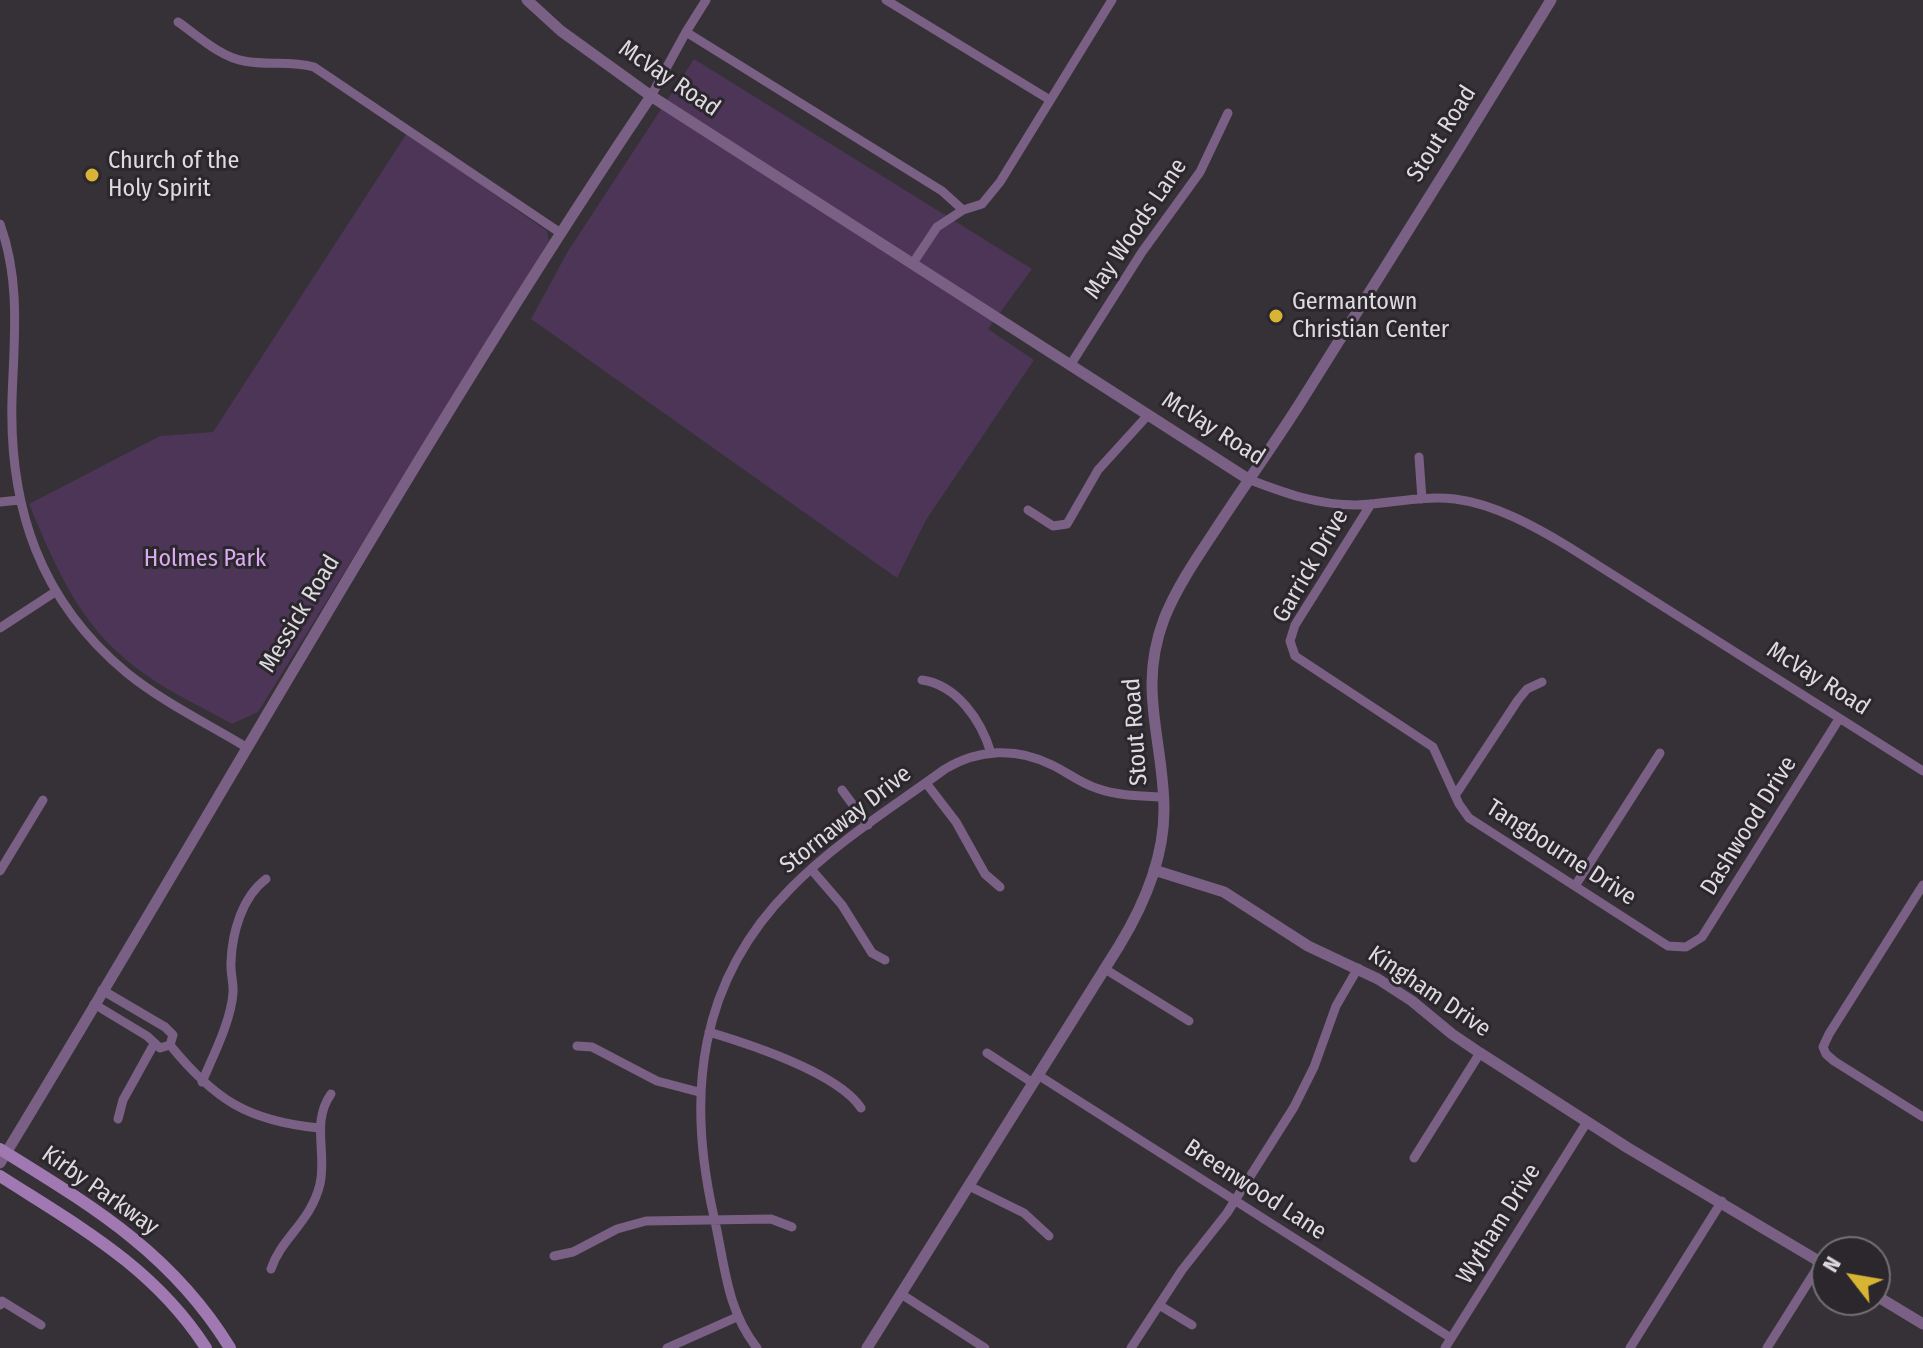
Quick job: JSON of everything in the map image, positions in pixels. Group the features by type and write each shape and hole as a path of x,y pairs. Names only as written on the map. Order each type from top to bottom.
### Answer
{"main road":[{"name":"Kirby Parkway","path":"2,1155 115,1222 145,1246 214,1322 230,1348"},
{"name":"Kirby Parkway","path":"0,1176 105,1242 132,1264 175,1307 206,1348"}],"street":[{"name":"McVay Road","path":"527,0 561,31 651,96 1248,479 1313,501 1371,504 1422,499 1467,501 1545,533 1923,771"},
{"path":"651,96 706,0"},
{"path":"886,0 1050,100"},
{"path":"913,263 937,227 963,210 982,204 1000,182 1112,0"},
{"name":"Stout Road","path":"867,1348 1105,969 1140,908 1154,870 1163,828 1163,797 1151,697 1158,637 1180,585 1303,399 1551,0"},
{"path":"178,22 223,53 243,61 298,62 314,67 559,232"},
{"path":"686,32 942,191 963,210"},
{"name":"Messick Road","path":"2,1155 559,232 651,96"},
{"name":"May Woods Lane","path":"1071,364 1142,252 1200,172 1228,113"},
{"path":"0,224 11,260 14,284 12,431 19,500 29,536 55,592 95,642 128,674 246,747"},
{"path":"0,364 14,363"},
{"path":"1028,510 1053,526 1067,524 1098,470 1148,415"},
{"path":"1419,457 1422,499"},
{"path":"0,502 19,500"},
{"name":"Garrick Drive","path":"1291,649 1295,625 1371,504"},
{"path":"0,628 55,592"},
{"name":"Tangbourne Drive","path":"1291,649 1300,661 1431,745 1469,818 1664,944 1686,947"},
{"path":"922,680 939,683 954,693 983,732 991,753"},
{"path":"1456,794 1518,700 1527,689 1542,682"},
{"name":"Dashwood Drive","path":"1686,947 1699,941 1707,930 1839,719"},
{"name":"Stornaway Drive","path":"757,1348 737,1317 728,1291 702,1162 699,1092 709,1032 723,991 751,936 777,903 811,869 955,763 991,753 1034,757 1086,784 1112,793 1163,797"},
{"path":"1575,886 1660,753"},
{"path":"926,783 956,822 985,874 1000,887"},
{"path":"842,790 868,825"},
{"path":"0,870 43,800"},
{"path":"811,869 842,905 872,953 885,960"},
{"name":"Kingham Drive","path":"1154,870 1224,892 1308,946 1358,968 1412,1001 1452,1034 1587,1122 1811,1256"},
{"path":"202,1082 233,995 231,964 236,932 249,895 266,879"},
{"path":"1922,1113 1834,1061 1824,1050 1829,1034 1923,885"},
{"path":"1131,1348 1182,1270 1235,1202 1309,1080 1336,1006 1358,968"},
{"path":"1105,969 1189,1021"},
{"path":"102,990 165,1027 173,1035 170,1045"},
{"path":"94,1004 160,1048 170,1045"},
{"path":"709,1032 788,1060 850,1093 861,1108"},
{"path":"118,1119 123,1100 154,1044"},
{"path":"170,1045 202,1082 234,1106 250,1114 297,1126 319,1128"},
{"path":"577,1046 592,1047 657,1081 699,1092"},
{"name":"Breenwood Lane","path":"987,1053 1036,1079 1451,1338"},
{"path":"1414,1158 1480,1053"},
{"path":"271,1269 275,1256 308,1215 320,1184 323,1154 319,1128 324,1104 331,1094"},
{"name":"Wytham Drive","path":"1445,1348 1587,1122"},
{"path":"969,1186 1024,1213 1049,1236"},
{"path":"1630,1348 1722,1201"},
{"path":"554,1256 573,1252 601,1235 638,1223 771,1219 792,1227"},
{"path":"1767,1348 1811,1283"},
{"path":"901,1294 985,1348"},
{"path":"0,1305 2,1301 41,1325"},
{"path":"1159,1305 1192,1325"},
{"path":"1891,1305 1923,1324"},
{"path":"667,1348 737,1317"}],"green space":[{"path":"694,59 1032,269 988,329 1034,360 926,520 897,578 531,319 568,251"},
{"name":"Holmes Park","path":"407,133 547,231 549,241 258,712 232,724 156,682 105,639 74,599 29,504 160,436 213,432"}],"place":[{"name":"Church of the Holy Spirit","path":"92,175"},
{"name":"Germantown Christian Center","path":"1276,316"}]}
